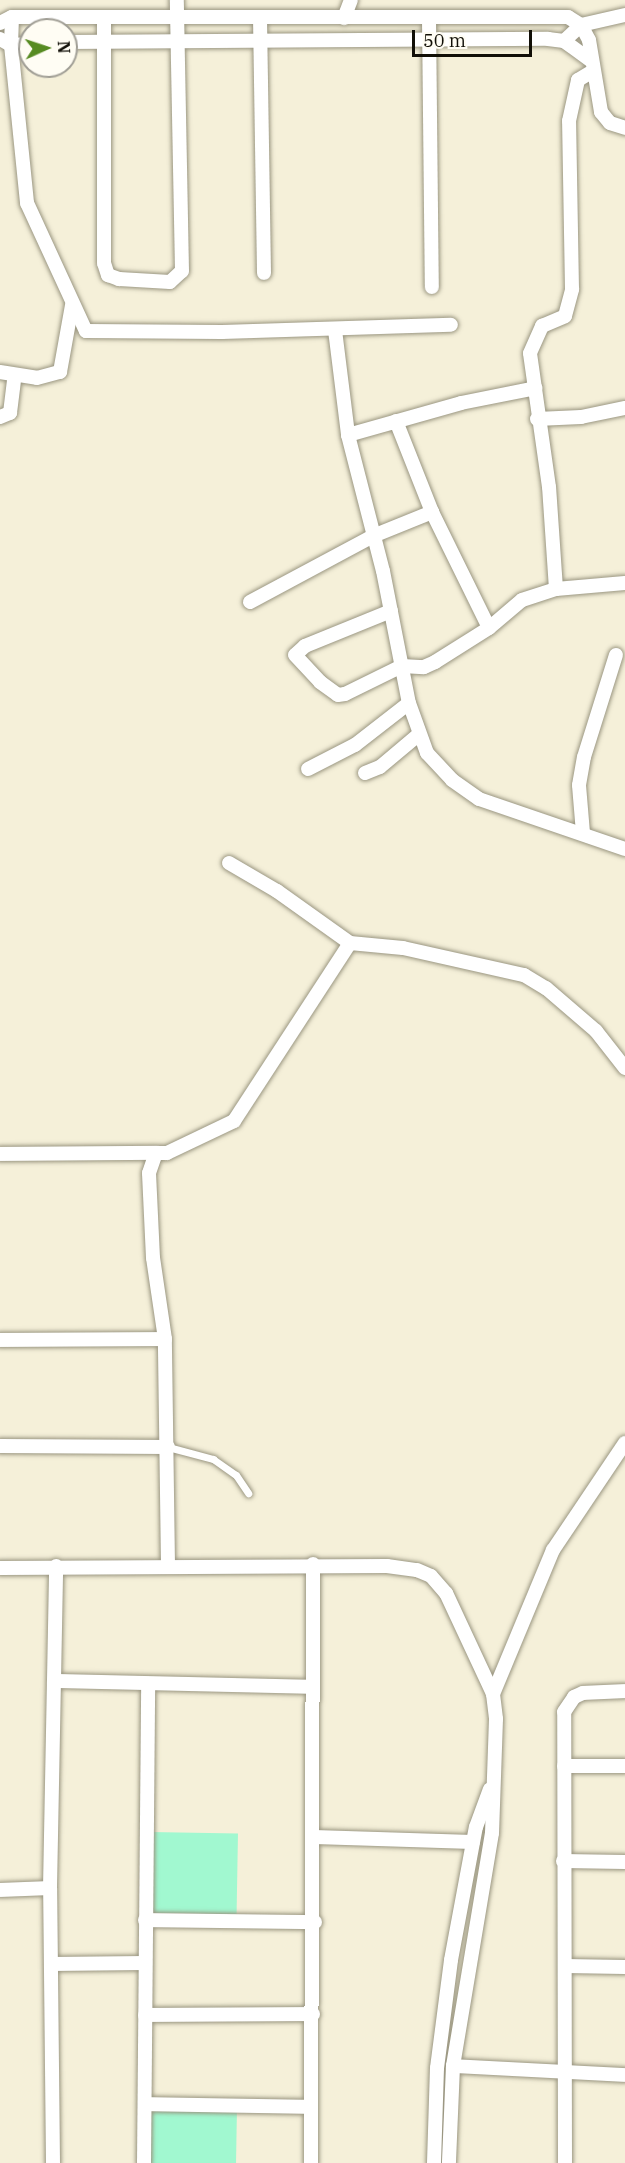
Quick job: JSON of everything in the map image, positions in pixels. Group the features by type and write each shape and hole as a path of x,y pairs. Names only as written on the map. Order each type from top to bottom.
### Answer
{"street":[{"path":"104,19 104,263 108,275 119,279 170,282 182,271 180,42 177,0"},
{"path":"344,18 351,0"},
{"path":"564,41 581,25 625,15"},
{"path":"451,326 335,330 86,331 72,305 27,203 5,42 6,20 344,18 429,20 568,17 581,25 589,40 601,112 610,123 625,128"},
{"path":"260,18 264,273"},
{"path":"429,20 432,287"},
{"path":"78,42 564,41 592,65"},
{"path":"556,589 549,487 537,419 536,388 530,353 536,335 542,326 566,316 572,289 569,121 578,80 592,65"},
{"path":"0,372 37,378 60,372 65,363 72,305"},
{"path":"335,330 348,435 391,611 409,703 418,735 436,765 479,799 625,849"},
{"path":"0,417 10,413 15,375"},
{"path":"348,435 396,421 536,388"},
{"path":"537,419 581,417 625,408"},
{"path":"396,421 432,512 489,628"},
{"path":"250,602 373,536 432,512"},
{"path":"391,611 305,646 295,655 320,682 338,694 402,666 424,667 435,662 489,628 522,600 556,589 625,583"},
{"path":"583,833 579,785 584,757 616,655"},
{"path":"308,769 355,745 409,703"},
{"path":"365,773 380,767 418,735"},
{"path":"229,863 277,891 350,943 404,948 524,975 546,988 596,1031 625,1068"},
{"path":"0,1154 168,1153 234,1121 350,943"},
{"path":"156,1153 149,1173 149,1200 165,1339 168,1565"},
{"path":"0,1340 165,1339"},
{"path":"449,2163 453,2066 492,1833 493,1694 553,1550 625,1443"},
{"path":"0,1446 168,1447"},
{"path":"0,1568 313,1564 417,1569 431,1576 452,1603 493,1694"},
{"path":"311,2163 315,1922 313,1564"},
{"path":"53,2163 50,1888 56,1566"},
{"path":"54,1681 312,1687"},
{"path":"144,2163 148,1684"},
{"path":"565,2163 563,1861 567,1704 583,1693 625,1691"},
{"path":"564,1766 625,1766"},
{"path":"434,2163 437,2068 473,1842 491,1787"},
{"path":"314,1837 473,1842"},
{"path":"563,1861 625,1862"},
{"path":"0,1890 50,1888"},
{"path":"145,1920 315,1922"},
{"path":"51,1964 145,1963"},
{"path":"565,1966 625,1967"},
{"path":"145,2015 313,2014"},
{"path":"453,2066 566,2074 625,2075"},
{"path":"145,2104 311,2107"}],"lane":[{"path":"168,1447 213,1459 236,1475 248,1493"}],"green space":[{"path":"150,1832 238,1834 237,1915 149,1913"},
{"path":"150,2106 237,2108 236,2163 149,2163"}]}
